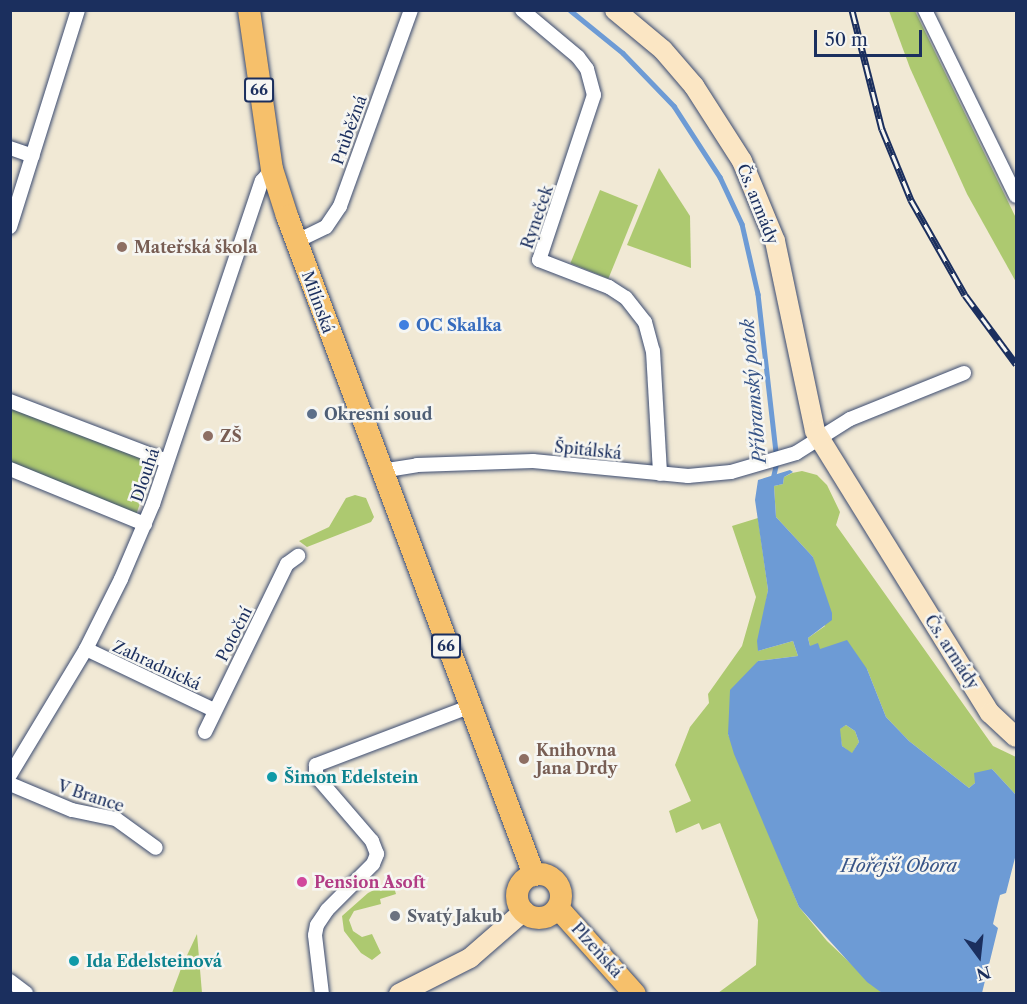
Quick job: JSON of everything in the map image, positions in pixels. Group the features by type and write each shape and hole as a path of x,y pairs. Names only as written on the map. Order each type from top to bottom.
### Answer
{"main road":[{"name":"Milínská","path":"249,10 272,169 295,242 469,707"},
{"name":"66","path":"469,707 534,875"},
{"path":"534,875 548,876 559,886 558,908 542,918 524,911 518,891 534,875"},
{"name":"Plzeňská","path":"558,908 634,993"}],"street":[{"path":"10,227 78,10"},
{"name":"Průběžná","path":"295,242 326,227 340,206 411,10"},
{"name":"Ryneček","path":"522,10 578,57 587,69 594,95 539,260 609,287 626,298 645,322 653,351 660,474"},
{"path":"925,10 1017,196"},
{"name":"Čs. armády","path":"618,11 663,50 694,86 742,160 775,241 808,408 819,439 990,713 1017,737"},
{"path":"10,148 33,156"},
{"name":"Dlouhá","path":"10,775 86,649 145,524 259,190 272,169"},
{"path":"819,439 850,419 964,373"},
{"path":"10,401 167,461"},
{"name":"Špitálská","path":"381,471 417,465 532,461 660,474 709,476 790,455 819,439"},
{"path":"10,469 145,524"},
{"name":"Potoční","path":"205,732 287,564 298,556"},
{"name":"Zahradnická","path":"86,649 214,710"},
{"path":"322,993 315,935 327,910 373,864 376,854 372,841 316,776 316,765 469,707"},
{"name":"V Brance","path":"10,784 72,810 116,819 156,848"},
{"path":"399,993 470,958 524,911"},
{"path":"10,981 26,993"}],"green space":[{"path":"889,11 915,11 1016,218 1016,282 967,194 910,68"},
{"path":"659,168 690,216 691,268 627,245"},
{"path":"600,190 638,205 608,279 570,263"},
{"path":"11,404 155,459 135,518 11,465"},
{"path":"802,471 817,475 827,485 840,512 836,525 993,746 1016,757 1016,795 992,769 969,788 909,741 886,717 867,669 810,646 808,638 825,626 813,557 776,517 774,486 783,484 784,477"},
{"path":"355,495 366,498 374,517 371,522 307,547 299,541 329,527 346,498"},
{"path":"758,518 768,590 758,651 793,641 798,656 758,661 728,734 799,907 827,941 882,993 718,993 756,965 758,920 720,823 702,830 699,823 676,833 669,811 691,801 675,765 690,727 709,703 708,694 742,646 756,597 732,526"},
{"path":"846,725 855,731 859,742 852,754 842,746 839,729"},
{"path":"392,881 396,894 380,899 381,904 354,911 349,920 353,931 362,937 372,934 381,953 372,960 361,953 344,931 342,916 368,893"},
{"path":"197,934 202,993 172,993 182,966"}],"water":[{"name":"Hořejší Obora","path":"790,470 793,472 784,477 783,484 774,486 776,517 813,557 832,613 832,620 808,638 810,646 818,643 820,649 847,640 867,669 886,717 909,741 969,788 975,783 974,773 992,769 1016,795 1016,854 1006,893 1000,895 998,903 993,924 998,928 982,993 882,993 867,982 799,907 734,754 728,734 730,690 758,661 798,656 793,641 758,651 757,641 768,590 755,500 758,480","holes":["846,725 855,731 859,742 852,753 842,746 840,729"]}],"waterway":[{"name":"Příbramský potok","path":"570,10 623,53 674,106 720,177 742,224 758,294 777,462 773,480"}],"railway":[{"path":"852,10 882,129 911,200 965,295 1016,364"}],"place":[{"name":"Mateřská škola","path":"122,247"},
{"name":"OC Skalka","path":"404,325"},
{"name":"Okresní soud","path":"312,414"},
{"name":"ZŠ","path":"208,436"},
{"name":"Knihovna Jana Drdy","path":"524,759"},
{"name":"Šimon Edelstein","path":"272,777"},
{"name":"Pension Asoft","path":"302,882"},
{"name":"Svatý Jakub","path":"395,916"},
{"name":"Ida Edelsteinová","path":"74,961"}]}
